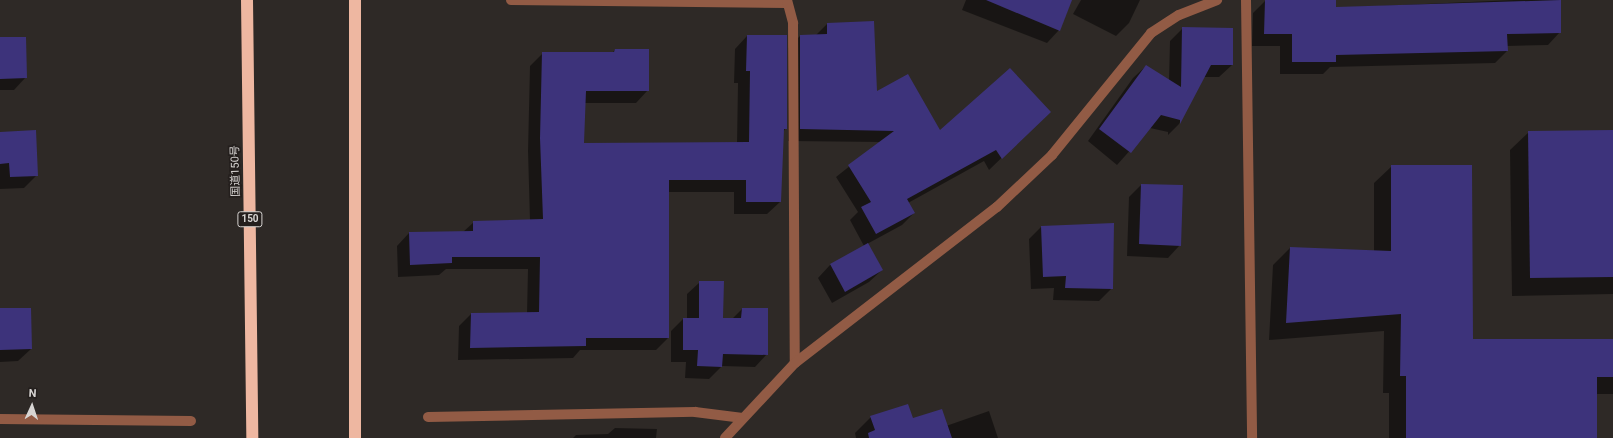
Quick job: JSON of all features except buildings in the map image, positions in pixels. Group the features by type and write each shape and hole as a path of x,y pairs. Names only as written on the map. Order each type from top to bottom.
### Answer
{"highway":[{"name":"国道150号","path":"247,0 252,438"},
{"path":"355,0 355,438"}],"street":[{"path":"511,0 787,2 793,23 795,363"},
{"path":"725,438 795,363 997,207 1052,155 1151,33 1179,15 1217,0"},
{"path":"1246,0 1252,438"},
{"path":"428,417 696,412 744,418"},
{"path":"0,419 191,421"}]}
